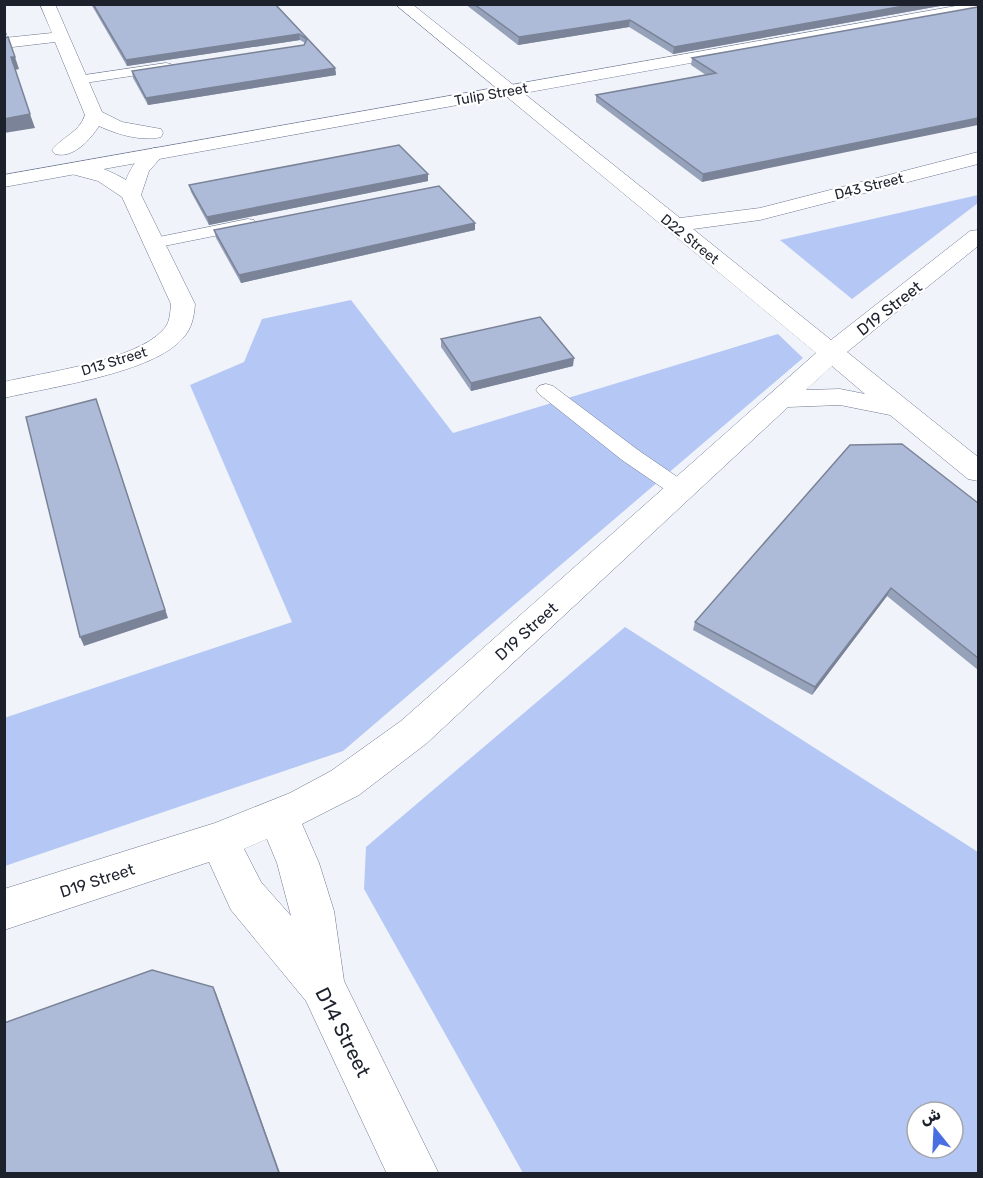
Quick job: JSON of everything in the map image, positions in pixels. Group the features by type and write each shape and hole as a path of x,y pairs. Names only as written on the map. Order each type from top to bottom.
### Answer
{"street":[{"name":"D22 Street","path":"402,4 978,472"},
{"path":"51,5 78,80 94,116 93,122 82,136 56,151 160,132 123,129 111,126 94,116"},
{"name":"Tulip Street","path":"4,181 154,154 492,79 978,6"},
{"path":"4,43 61,34"},
{"path":"131,195 140,170 154,154"},
{"name":"D43 Street","path":"682,232 725,229 760,214 978,158"},
{"name":"D13 Street","path":"4,390 138,357 152,351 182,324 183,304 131,195 119,183 75,169"},
{"name":"D19 Street","path":"4,910 219,840 278,816 345,783 414,732 832,352 978,236"},
{"path":"780,399 840,397 903,409"},
{"path":"278,816 298,864 312,911 321,985"},
{"name":"D14 Street","path":"219,840 246,896 321,985 414,1173"}],"lane":[{"path":"78,80 183,64"},
{"path":"154,243 269,220"},
{"path":"546,390 630,456 681,490"}],"shaded area":[{"path":"978,195 978,203 852,299 780,240"},
{"path":"351,300 453,433 778,334 803,358 343,751 5,866 4,718 292,622 190,385 244,362 262,319"},
{"path":"625,627 978,852 978,1173 523,1173 364,889 366,847"}],"building":[{"path":"93,4 275,4 335,68 146,98 132,71 304,45 307,39 299,34 126,60"},
{"path":"474,4 915,4 674,47 630,20 519,37"},
{"path":"978,7 978,118 703,174 596,95 716,73 692,58"},
{"path":"8,37 15,57 11,57 30,114 4,119 4,38"},
{"path":"399,145 428,174 207,217 189,185"},
{"path":"439,186 475,223 239,275 214,230"},
{"path":"540,317 574,358 471,383 441,339"},
{"path":"96,399 165,610 80,637 26,417"},
{"path":"902,444 978,503 978,658 891,588 815,687 695,622 850,445"},
{"path":"152,970 213,987 279,1173 4,1173 4,1023"}]}
